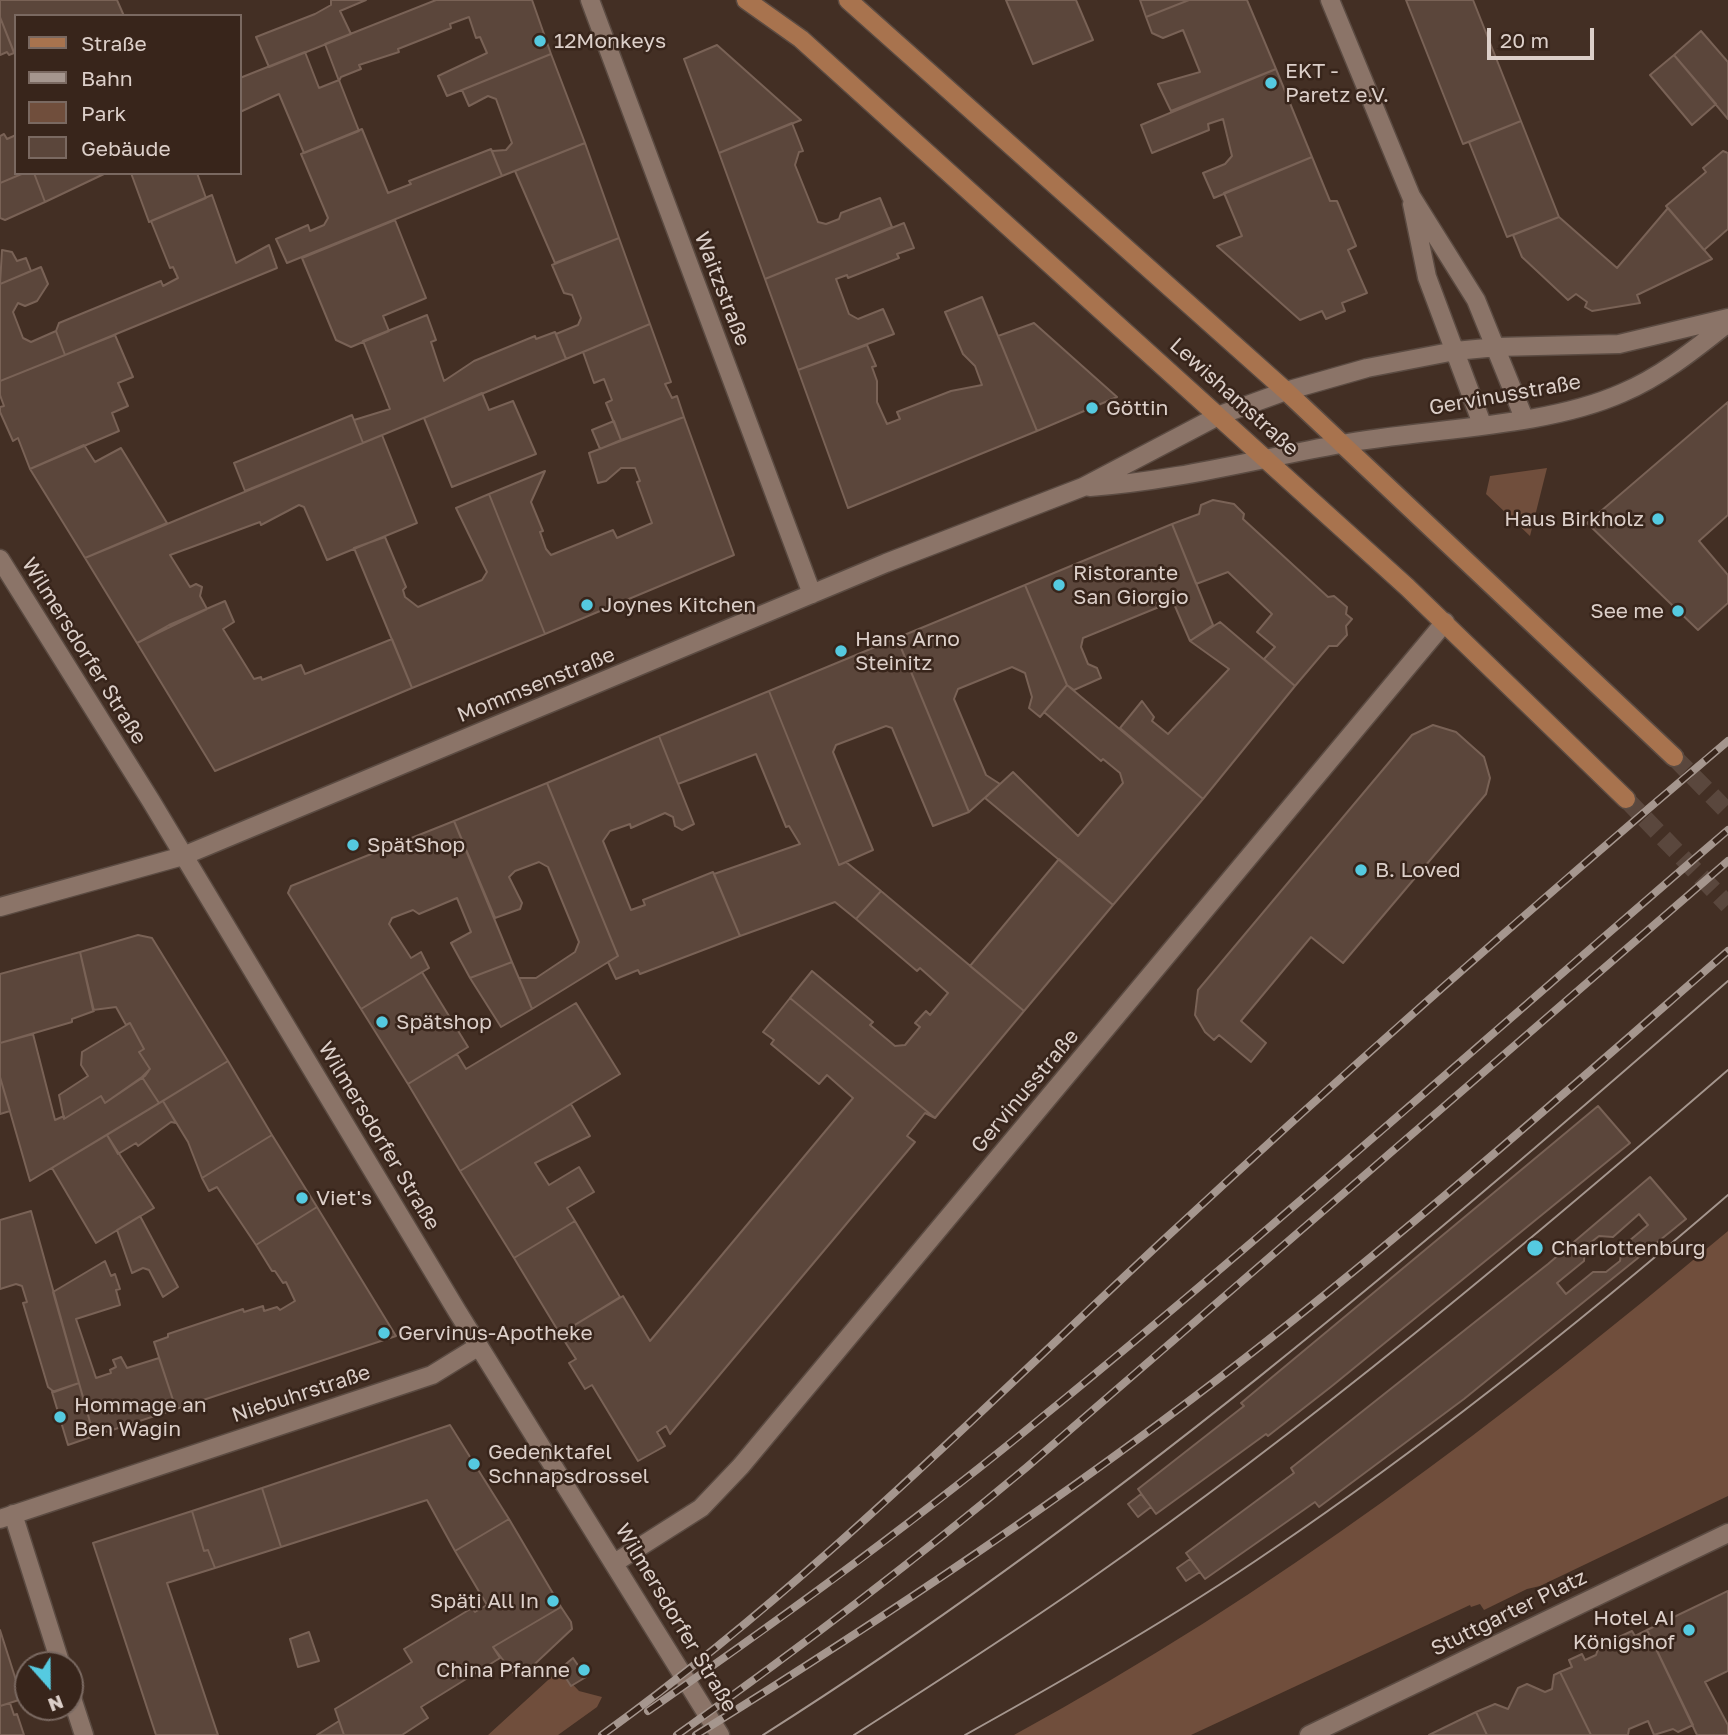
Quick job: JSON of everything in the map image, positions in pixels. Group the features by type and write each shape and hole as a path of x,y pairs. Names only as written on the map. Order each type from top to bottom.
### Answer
{"main road":[{"name":"Lewishamstraße","path":"746,0 802,38 1269,459 1446,622 1626,799"},
{"name":"Lewishamstraße","path":"771,0 802,38"},
{"name":"Lewishamstraße","path":"848,0 1286,391 1674,757"}],"street":[{"name":"Waitzstraße","path":"590,0 812,594"},
{"path":"1330,0 1411,197 1427,277 1482,424"},
{"path":"1411,197 1461,272 1497,347 1524,418"},
{"name":"Gervinusstraße","path":"1286,391 1367,368 1455,351 1497,347 1619,344 1728,320"},
{"name":"Gervinusstraße","path":"1269,459 1342,444 1573,409 1621,394 1656,377 1728,320"},
{"name":"Mommsenstraße","path":"0,907 183,856 812,594 1083,487 1220,415 1286,391"},
{"name":"Mommsenstraße","path":"1083,487 1145,483 1269,459"},
{"name":"Wilmersdorfer Straße","path":"0,559 479,1346 616,1562 720,1735"},
{"name":"Gervinusstraße","path":"616,1562 701,1508 736,1472 1446,622"},
{"name":"Niebuhrstraße","path":"56,1651 6,1516 432,1375 479,1346"},
{"name":"Stuttgarter Platz","path":"1309,1735 1728,1533"}],"green space":[{"path":"1547,468 1530,536 1486,494 1490,476"},
{"path":"1728,1231 1728,1496 1540,1586 1527,1589 1484,1610 1480,1604 1470,1605 1191,1735 1014,1735 1203,1624 1384,1501 1558,1369"},
{"path":"559,1670 579,1691 602,1697 597,1707 558,1735 488,1735"}],"building":[{"path":"0,0 117,0 123,14 14,14 14,52 0,17"},
{"path":"331,0 366,0 340,11 351,34 269,67 256,37 315,14 331,5"},
{"path":"436,0 532,0 551,54 447,96 438,76 487,53 480,37 476,38 469,17 450,24 451,28 398,49 399,52 359,65 361,69 341,77 339,81 325,44"},
{"path":"1006,0 1076,0 1093,40 1033,64"},
{"path":"1140,0 1189,0 1146,17"},
{"path":"1189,0 1247,0 1276,69 1171,111 1158,84 1200,72 1183,30 1163,38 1152,33 1146,17"},
{"path":"1406,0 1473,0 1521,121 1463,144"},
{"path":"0,17 14,53 9,55 7,52 0,55"},
{"path":"1701,31 1728,62 1728,119 1674,55"},
{"path":"717,45 801,120 719,153 684,59"},
{"path":"305,52 319,88 339,80 359,131 304,153 279,94 242,111 242,77"},
{"path":"551,54 585,143 502,176 492,151 506,150 512,143 496,99 488,96 469,106 462,90"},
{"path":"1674,55 1716,104 1692,125 1650,75"},
{"path":"1276,69 1312,157 1214,198 1203,173 1225,164 1232,156 1223,119 1208,124 1209,130 1152,153 1141,125"},
{"path":"1521,121 1559,217 1507,237 1469,142"},
{"path":"792,123 803,151 799,152 795,165 818,222 826,224 839,219 841,213 880,198 892,227 765,279 719,153"},
{"path":"362,129 388,193 411,184 409,181 491,149 502,176 287,263 276,239 308,225 310,231 324,225 328,218 301,154"},
{"path":"4,134 7,139 14,136 14,175 19,175 0,183 0,136"},
{"path":"585,143 619,238 555,263 515,171"},
{"path":"1723,151 1728,153 1728,229 1704,250 1666,206 1706,172 1703,168"},
{"path":"1312,157 1330,201 1337,201 1356,246 1348,250 1367,293 1342,303 1345,311 1326,319 1322,311 1300,320 1217,246 1242,236 1224,193"},
{"path":"19,175 35,175 45,202 5,220 0,218 0,183"},
{"path":"35,175 102,175 45,202"},
{"path":"132,175 198,175 206,198 149,222"},
{"path":"212,195 236,263 269,245 277,268 65,355 56,331 59,323 161,281 163,286 178,278 173,267 170,268 151,221"},
{"path":"1668,208 1712,259 1637,295 1640,303 1592,311 1585,307 1587,302 1576,294 1568,300 1522,257 1513,235 1559,217 1617,268"},
{"path":"395,220 426,298 383,316 389,331 351,347 336,340 302,258"},
{"path":"904,223 914,248 897,254 899,258 848,278 847,275 836,279 849,314 858,319 883,309 894,334 798,370 765,279"},
{"path":"619,238 650,324 566,359 556,334 578,325 581,318 572,295 564,293 552,265"},
{"path":"2,250 12,252 17,261 26,258 31,271 0,284"},
{"path":"41,267 48,284 37,301 25,306 18,303 13,312 23,338 31,342 56,331 65,355 0,381 0,284"},
{"path":"982,297 1037,431 848,508 798,370 867,345 876,366 872,367 877,381 877,402 887,424 900,419 897,412 951,391 982,385 975,366 963,354 945,312"},
{"path":"427,315 436,340 431,342 444,381 474,361 535,336 536,339 555,332 566,359 363,443 354,420 390,409 363,341"},
{"path":"1034,323 1117,397 1037,431 998,336"},
{"path":"650,324 671,382 665,384 672,398 677,396 684,417 621,440 606,403 612,400 604,379 594,383 583,352"},
{"path":"115,335 133,377 118,383 128,406 112,413 119,431 30,469 18,438 13,441 0,412 0,407 4,406 0,395 0,381"},
{"path":"482,393 489,410 513,401 536,454 452,487 424,418"},
{"name":"Haus Birkholz","path":"1728,402 1728,515 1699,541 1728,575 1728,603 1698,630 1587,523"},
{"path":"352,415 363,443 245,491 234,463"},
{"path":"684,417 734,555 545,634 489,494 545,471 531,502 543,531 540,532 546,549 551,555 613,530 617,538 652,523 637,482 640,481 635,468 621,468 606,481 598,483 589,453"},
{"path":"614,421 621,440 600,449 592,430"},
{"path":"382,435 417,523 327,560 304,507 299,505 261,525 260,522 170,555 190,587 196,584 202,587 200,596 207,609 137,643 85,558"},
{"path":"84,445 95,462 121,448 167,523 85,558 30,469"},
{"path":"489,494 545,634 412,688 354,548 385,537 406,587 403,590 405,597 418,607 482,580 487,572 456,508"},
{"path":"1213,500 1234,504 1244,514 1243,519 1328,597 1334,596 1347,607 1346,614 1352,619 1346,626 1347,635 1337,646 1329,646 1295,686 1264,659 1275,647 1257,632 1272,614 1228,572 1196,584 1172,524 1199,514 1201,505"},
{"path":"1172,524 1213,625 1190,641 1171,597 1157,603 1159,607 1083,638 1081,647 1088,664 1097,668 1101,678 1074,690 1067,685 1025,585"},
{"path":"1025,585 1067,685 1040,717 1029,708 1032,697 1025,673 1012,667 958,689 954,699 986,775 1000,784 969,812 897,638"},
{"path":"225,601 234,622 223,629 254,679 261,677 262,680 301,665 305,674 392,639 412,688 215,771 137,643 169,625"},
{"path":"1220,622 1295,686 1203,799 1120,728 1142,701 1154,717 1152,721 1168,734 1229,669 1190,641"},
{"path":"897,638 969,812 933,826 892,728 886,726 836,745 833,752 873,850 839,865 769,691"},
{"path":"1067,685 1203,799 1113,905 985,798 1013,772 1078,836 1123,783 1120,773 1103,759 1101,761 1044,712"},
{"path":"769,691 839,865 846,862 881,891 856,919 835,902 740,936 714,874 800,844 789,826 786,827 756,754 678,784 659,736"},
{"name":"B. Loved","path":"1433,725 1456,732 1484,757 1490,778 1486,794 1343,963 1311,937 1241,1021 1266,1043 1251,1062 1219,1035 1214,1040 1205,1032 1195,1015 1198,990 1412,735"},
{"path":"659,736 694,824 682,830 675,826 673,817 665,813 631,828 630,824 610,831 603,841 631,910 645,905 643,900 713,872 740,936 640,974 638,970 616,979 608,962 618,956 547,783"},
{"path":"547,783 618,956 532,1009 519,978 536,978 575,952 579,942 548,867 539,862 515,871 509,877 522,903 520,909 495,918 454,821"},
{"path":"454,821 512,962 470,978 451,943 471,932 457,898 419,914 413,910 392,918 389,924 411,958 421,952 429,968 361,1009 288,893 291,886"},
{"path":"1059,859 1113,905 1024,1011 970,966"},
{"path":"881,891 1024,1011 935,1118 790,998 812,971 873,1022 870,1025 895,1046 905,1045 920,1027 915,1023 926,1011 930,1015 948,993 920,968 917,971 856,919"},
{"path":"138,935 152,938 228,1061 159,1103 142,1077 150,1069 139,1052 144,1049 130,1023 126,1025 116,1007 93,1010 80,952"},
{"path":"80,952 94,1011 72,1019 72,1022 0,1043 0,974"},
{"path":"512,962 532,1009 501,1027 470,978"},
{"path":"422,972 468,1047 408,1084 361,1009"},
{"path":"790,998 935,1118 925,1113 907,1136 915,1142 670,1434 666,1426 657,1432 665,1446 638,1461 592,1385 585,1389 569,1363 576,1359 560,1334 623,1296 650,1341 853,1098 827,1075 819,1084 771,1044 774,1040 763,1032"},
{"path":"576,1003 620,1074 460,1171 408,1084 457,1054 466,1069"},
{"path":"130,1023 144,1049 139,1052 150,1069 145,1076 105,1103 101,1096 64,1119 59,1095 88,1076 81,1065 82,1052"},
{"path":"33,1034 55,1120 64,1116 64,1119 101,1096 105,1103 142,1077 159,1103 30,1181 0,1077 0,1043"},
{"path":"228,1061 272,1135 202,1178 188,1142 163,1101"},
{"path":"0,1077 10,1111 0,1114"},
{"path":"163,1101 176,1123 171,1122 138,1146 136,1143 118,1154 107,1135"},
{"path":"571,1104 590,1136 535,1163 549,1185 579,1167 594,1192 567,1208 575,1221 514,1258 460,1171"},
{"path":"1598,1106 1630,1143 1332,1386 1268,1436 1266,1434 1156,1514 1138,1489 1244,1406 1241,1403"},
{"path":"107,1135 154,1208 96,1243 52,1168"},
{"path":"272,1135 317,1207 256,1245 217,1187 209,1191 202,1178"},
{"path":"1650,1177 1686,1219 1464,1399 1319,1507 1315,1502 1205,1579 1186,1553 1294,1473 1291,1468 1548,1264"},
{"path":"317,1207 396,1336 176,1409 154,1342 168,1337 168,1334 243,1309 244,1312 263,1306 264,1311 277,1307 280,1310 295,1301 286,1282 283,1283 275,1271 272,1271 256,1245"},
{"path":"31,1211 79,1383 54,1392 48,1387 23,1303 27,1302 22,1286 16,1284 0,1289 0,1220"},
{"path":"1639,1214 1648,1225 1622,1247 1620,1261 1606,1272 1593,1272 1566,1294 1557,1283 1584,1261 1585,1247 1599,1236 1613,1237"},
{"path":"140,1216 178,1287 163,1297 149,1270 143,1268 132,1273 117,1230"},
{"path":"575,1221 620,1297 560,1334 514,1258"},
{"path":"105,1261 111,1276 115,1274 120,1289 116,1290 120,1305 76,1319 96,1378 111,1373 110,1370 116,1367 113,1360 121,1357 127,1368 159,1358 176,1409 94,1436 53,1292"},
{"path":"79,1383 94,1436 68,1445 52,1392"},
{"path":"450,1425 509,1519 455,1551 427,1500 281,1547 262,1488"},
{"path":"262,1488 281,1547 215,1568 208,1550 204,1551 192,1511"},
{"path":"1141,1494 1151,1507 1138,1517 1128,1504"},
{"path":"192,1511 204,1551 208,1550 215,1568 167,1583 218,1735 156,1735 93,1543"},
{"path":"509,1519 561,1607 493,1647 500,1658 421,1707 428,1718 402,1735 344,1735 335,1709 412,1662 404,1649 472,1608 475,1612 487,1605 455,1551"},
{"path":"1190,1559 1200,1572 1186,1581 1177,1568"},
{"path":"1728,1591 1728,1671 1705,1682 1728,1725 1728,1735 1697,1735 1647,1630"},
{"path":"561,1607 571,1622 572,1629 523,1675 514,1674 493,1647"},
{"path":"0,1630 14,1674 14,1702 0,1706"},
{"path":"1647,1630 1693,1725 1678,1732 1673,1729 1654,1735 1648,1721 1629,1729 1628,1735 1591,1735 1560,1672 1572,1667 1569,1660 1582,1654 1585,1660 1596,1655 1600,1643 1611,1648 1621,1642 1619,1637 1632,1631 1635,1636"},
{"path":"309,1632 319,1661 298,1667 290,1639"},
{"path":"573,1658 586,1677 571,1686 560,1669"},
{"path":"1560,1672 1591,1735 1487,1735 1476,1712 1495,1704 1508,1709 1518,1688 1527,1684 1545,1692 1552,1689 1554,1675"},
{"path":"10,1703 14,1721 19,1721 24,1735 0,1735 0,1706"},
{"path":"1476,1712 1487,1735 1429,1735"},
{"path":"339,1721 344,1735 317,1735"}],"tunnel":[{"path":"1674,757 1728,812"},
{"path":"1626,799 1728,905"}],"tram line":[{"path":"763,1735 891,1651 1139,1471 1379,1280 1728,981"},
{"path":"854,1735 1060,1600 1254,1460 1415,1333 1573,1203 1728,1070"},
{"path":"965,1735 1159,1622 1236,1574 1332,1508 1505,1379 1728,1195"}],"railway":[{"path":"602,1735 676,1680 818,1561 1368,1053 1728,741"},
{"path":"648,1711 848,1569 1041,1418 1301,1200 1728,830"},
{"path":"677,1735 855,1604 1027,1467 1728,861"},
{"path":"696,1735 830,1651 1027,1519 1218,1379 1413,1222 1728,951"}],"place":[{"name":"12Monkeys","path":"540,41"},
{"name":"EKT - Paretz e.V.","path":"1271,83"},
{"name":"Göttin","path":"1092,408"},
{"name":"Haus Birkholz","path":"1658,519"},
{"name":"Ristorante San Giorgio","path":"1059,585"},
{"name":"Joynes Kitchen","path":"587,605"},
{"name":"See me","path":"1678,611"},
{"name":"Hans Arno Steinitz","path":"841,651"},
{"name":"SpätShop","path":"353,845"},
{"name":"B. Loved","path":"1361,870"},
{"name":"Spätshop","path":"382,1022"},
{"name":"Viet's","path":"302,1198"},
{"name":"Charlottenburg","path":"1535,1248"},
{"name":"Gervinus-Apotheke","path":"384,1333"},
{"name":"Hommage an Ben Wagin","path":"60,1417"},
{"name":"Gedenktafel Schnapsdrossel","path":"474,1464"},
{"name":"Späti All In","path":"553,1601"},
{"name":"Hotel AI Königshof","path":"1689,1630"},
{"name":"China Pfanne","path":"584,1670"}]}
